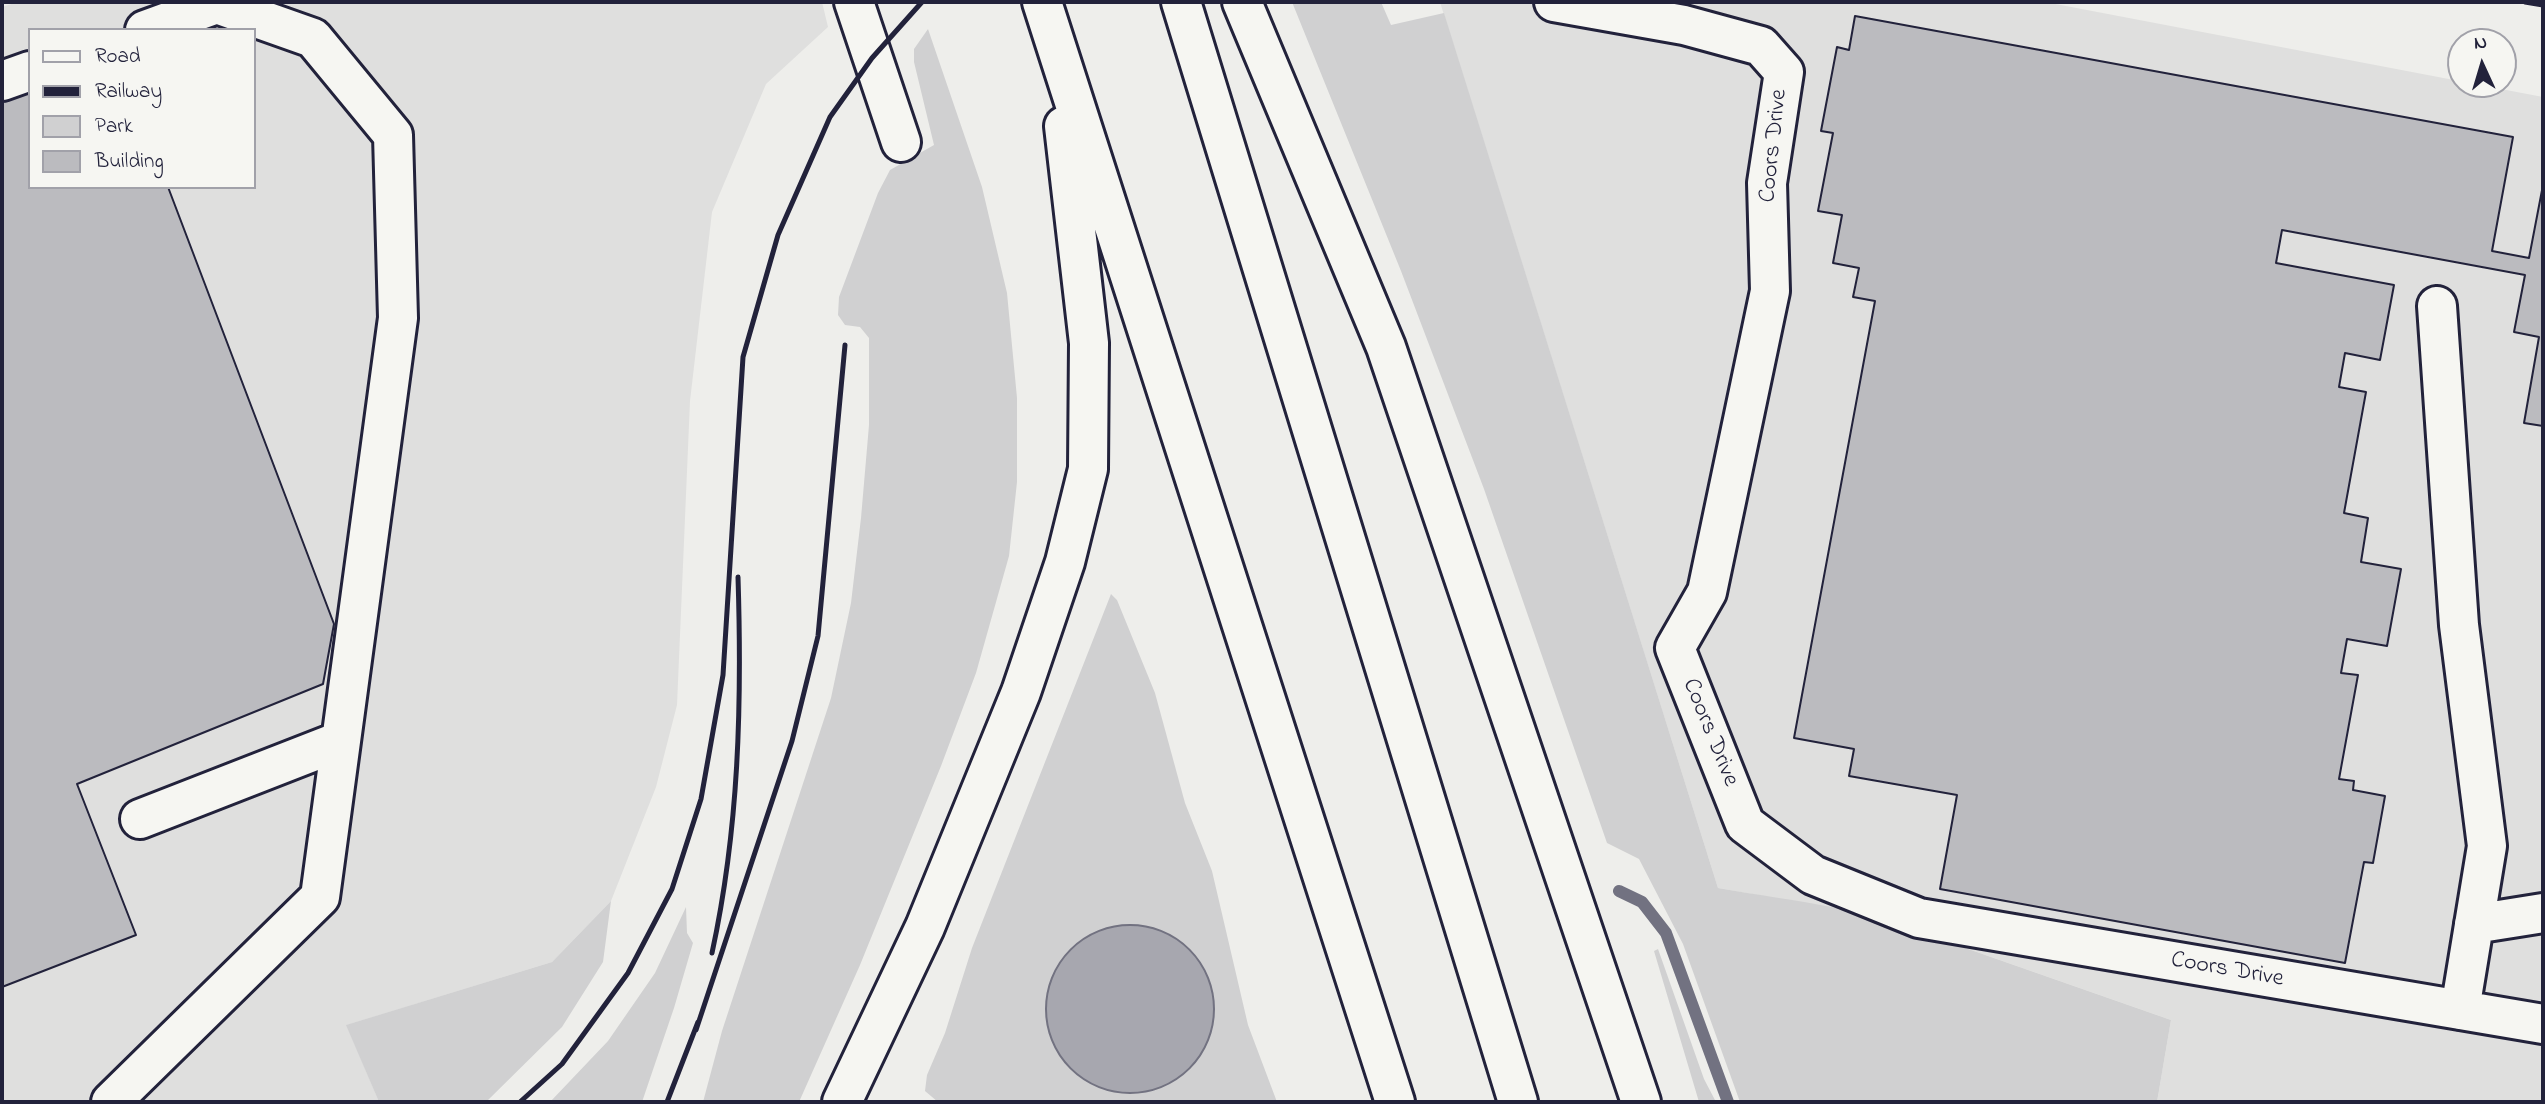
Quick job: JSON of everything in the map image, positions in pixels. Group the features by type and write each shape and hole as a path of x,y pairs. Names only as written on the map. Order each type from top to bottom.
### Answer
{"main road":[{"path":"854,2 901,142"},
{"path":"1042,2 1395,1102"},
{"path":"1181,2 1518,1102"},
{"path":"1242,2 1386,347 1642,1102"},
{"name":"Coors Drive","path":"1554,2 1685,25 1761,46 1784,72 1767,183 1770,291 1707,592 1675,648 1745,824 1813,875 1919,918 2543,1024"},
{"path":"111,1102 320,897 398,318 393,135 313,38 217,4 151,28"},
{"path":"842,1102 925,927 1021,692 1065,562 1088,469 1089,343 1054,40"},
{"path":"2,81 28,72"},
{"path":"2437,306 2459,625 2487,846 2460,1010"},
{"path":"140,819 340,741"},
{"path":"2474,924 2543,913"}],"shaded area":[{"path":"18,2 822,2 828,27 766,84 712,212 690,401 677,705 656,787 611,901 552,962 347,1025 379,1102 2,1102 2,7"},
{"path":"1440,2 2045,2 2447,79 2447,98 2517,98 2517,92 2543,97 2543,1102 2157,1102 2171,1020 1951,943 1920,929 1853,912 1718,888"},
{"path":"1130,925 1162,932 1177,939 1189,950 1200,962 1207,977 1214,1009 1207,1041 1200,1056 1189,1068 1177,1079 1162,1086 1130,1093 1098,1086 1083,1079 1071,1068 1060,1056 1053,1041 1046,1009 1053,977 1060,962 1071,950 1083,939 1098,932"}],"green space":[{"path":"1292,2 1381,2 1391,25 1444,13 1718,888 1837,908 1895,922 2171,1020 2157,1102 1740,1102 1683,944 1639,859 1607,843 1484,489 1401,271"},
{"path":"928,29 982,187 1007,293 1017,398 1017,482 1009,556 976,673 941,766 860,965 799,1102 703,1102 722,1031 831,698 851,603 869,425 869,338 860,327 845,325 838,315 839,297 878,193 890,170 934,145 914,62 914,49"},
{"path":"1111,594 1117,600 1155,693 1185,803 1212,871 1248,1025 1277,1102 938,1102 925,1091 927,1075 945,1033 972,948"},
{"path":"611,901 603,962 562,1027 486,1102 379,1102 346,1025 552,962"},
{"path":"686,907 687,933 693,943 642,1102 550,1102 608,1041 655,973"},
{"path":"1658,949 1704,1079 1716,1102 1699,1102 1654,951"}],"building":[{"path":"1855,16 2513,137 2492,251 2529,258 2543,185 2543,426 2524,423 2539,337 2514,332 2525,275 2282,230 2276,263 2394,285 2380,360 2345,353 2339,387 2366,392 2344,513 2368,518 2361,562 2401,569 2387,646 2347,639 2341,673 2358,675 2339,779 2354,781 2353,790 2385,796 2373,863 2364,862 2345,963 1940,889 1957,795 1849,776 1854,749 1794,738 1875,301 1853,297 1859,268 1833,263 1842,215 1818,211 1833,133 1821,131 1837,47 1849,50"},
{"path":"28,87 28,189 169,189 334,624 323,684 77,784 136,935 2,987 2,96"}],"waterway":[{"path":"1619,891 1642,902 1666,933 1728,1102"}],"railway":[{"path":"520,1102 562,1064 628,973 672,889 701,799 723,675 743,357 778,235 830,117 872,58 922,2"},
{"path":"2525,2 2543,5"},
{"path":"696,1030 792,741 818,636 845,345"},
{"path":"712,953 728,860 737,766 738,577"},
{"path":"667,1102 698,1022"}]}
